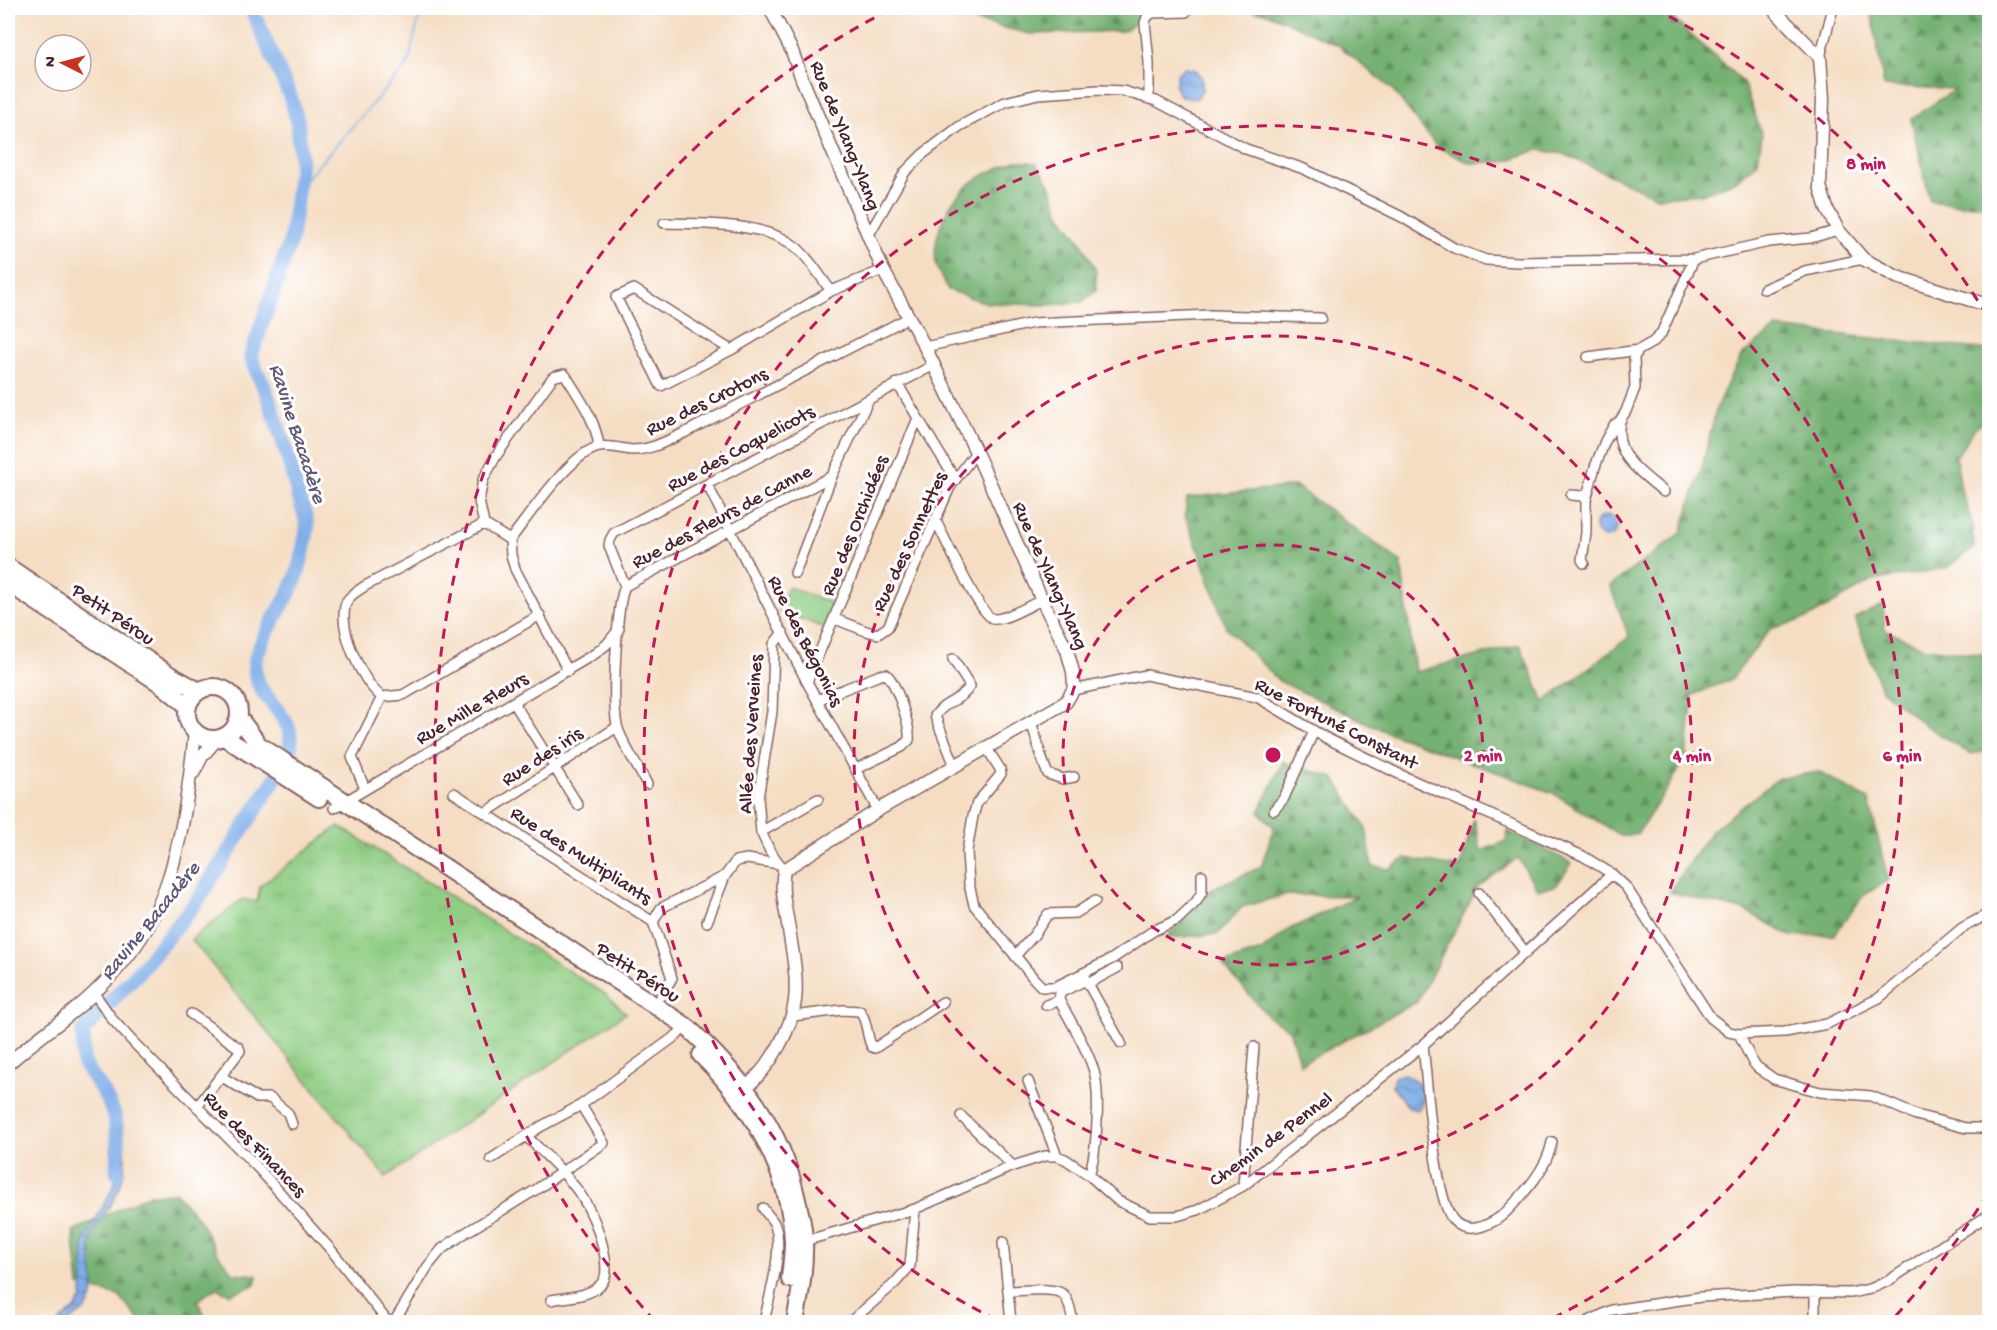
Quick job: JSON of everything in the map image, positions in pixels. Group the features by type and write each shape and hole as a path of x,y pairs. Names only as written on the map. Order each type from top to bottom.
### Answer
{"highway":[{"name":"Petit Pérou","path":"8,567 170,675 199,691"},
{"name":"Petit Pérou","path":"8,583 161,684 188,706"},
{"path":"211,687 225,690 235,699 239,718 234,729 220,738 205,738 195,732 188,720 188,706 199,691 211,687"},
{"name":"Petit Pérou","path":"239,718 259,745 282,767"},
{"name":"Petit Pérou","path":"220,738 282,767 681,1030 708,1063 741,1092 776,1166 799,1242 800,1298 795,1323"},
{"name":"Petit Pérou","path":"784,1323 799,1242"}],"street":[{"name":"Rue de Ylang-Ylang","path":"770,8 792,51 883,270 934,365 976,452 1071,662 1073,690"},
{"path":"1772,8 1820,57"},
{"path":"1833,8 1820,57 1823,98 1820,186 1838,231 1863,259 1897,277 1989,306"},
{"path":"1149,99 1149,62 1145,23 1147,17 1152,13 1186,12"},
{"path":"868,236 905,172 922,154 960,126 1005,102 1038,94 1099,90 1123,91 1149,99 1246,149 1304,169 1400,216 1454,248 1486,260 1518,262 1694,259 1769,242 1810,238 1838,231"},
{"path":"664,223 706,224 765,231 795,246 831,291"},
{"path":"1588,357 1639,350 1653,342 1661,334 1694,259"},
{"path":"1764,288 1805,271 1863,259"},
{"path":"731,350 634,290 616,297 661,386 731,350 831,291 883,270"},
{"path":"924,347 1033,323 1210,315 1322,318"},
{"name":"Rue des Crotons","path":"599,447 635,450 658,445 908,318"},
{"path":"1639,350 1634,357 1635,388 1620,421 1619,434 1627,459 1664,492"},
{"name":"Rue des Coquelicots","path":"626,586 609,546 614,533 934,365"},
{"path":"510,540 484,524 479,501 483,480 507,439 553,377 564,374 590,416 597,432 599,447 579,458 557,480 510,540 515,568 568,671"},
{"path":"897,383 955,479"},
{"path":"795,573 832,476 868,401"},
{"name":"Rue des Orchidées","path":"807,682 835,619 900,456 918,418"},
{"path":"1584,563 1582,553 1587,533 1585,512 1587,494 1605,441 1614,425 1620,421"},
{"name":"Rue des Sonnettes","path":"835,619 866,632 878,634 888,627 955,479 976,452"},
{"name":"Rue des Fleurs de Canne","path":"626,586 832,476"},
{"name":"Rue des Bégonias","path":"707,484 807,682 878,810"},
{"path":"1571,495 1587,494"},
{"path":"935,519 978,604 988,617 993,619 1007,616 1042,600"},
{"path":"382,697 366,678 345,632 344,615 348,599 365,586 484,524"},
{"path":"626,586 620,605 615,706 617,727 647,784"},
{"path":"382,697 403,696 540,615"},
{"name":"Rue Mille Fleurs","path":"340,805 568,671 601,650 619,628"},
{"name":"Allée des Verveines","path":"782,867 770,851 761,832 758,798 772,712 772,656 774,644 783,632"},
{"path":"953,659 970,686 967,692 939,709 935,716 956,766"},
{"path":"817,700 880,675 886,674 893,682 908,727 909,740 902,747 856,769"},
{"name":"Rue Fortuné Constant","path":"1073,690 1138,676 1154,676 1257,697 1314,731 1401,775 1583,856 1612,874 1626,887 1711,1018 1729,1032 1739,1034"},
{"path":"707,922 726,876 732,866 742,859 782,867 1066,702 1073,690"},
{"path":"365,789 352,757 382,697"},
{"path":"514,703 578,805"},
{"path":"1031,723 1043,765 1048,774 1053,777 1074,777"},
{"name":"Rue des iris","path":"485,813 617,727"},
{"path":"1274,810 1284,798 1314,731"},
{"path":"8,1064 97,998 154,915 170,874 189,784 195,732"},
{"path":"189,784 202,756 220,738"},
{"path":"986,747 1001,774 977,804 975,810 967,851 969,884 974,905 1042,987 1054,987 1112,959 1153,931 1177,920 1196,902 1202,891 1202,875"},
{"name":"Rue des Multipliants","path":"454,793 653,922 672,978 662,996"},
{"path":"761,832 818,799"},
{"path":"741,1092 759,1075 781,1044 793,1016 797,993 796,971 782,892 782,867"},
{"name":"Chemin de Pennel","path":"1057,1156 1089,1175 1118,1201 1150,1216 1177,1216 1198,1210 1243,1186 1423,1045 1612,874"},
{"path":"653,922 661,908 726,876"},
{"path":"1479,892 1526,953"},
{"path":"1015,956 1034,935 1048,914 1076,913 1095,902"},
{"path":"1989,913 1962,928 1879,998 1827,1024 1785,1032 1739,1034 1752,1061 1774,1078 1820,1092 1871,1096 1916,1115 1966,1128 1989,1128"},
{"path":"1089,983 1117,968"},
{"path":"1089,1175 1094,1159 1097,1094 1094,1069 1059,1000 1060,993 1084,980 1089,983 1121,1043"},
{"name":"Rue des Finances","path":"97,998 108,1014 260,1169 332,1251 388,1323"},
{"path":"1046,1005 1059,1000"},
{"path":"793,1016 842,1010 860,1011 869,1042 875,1048 943,1002"},
{"path":"191,1014 240,1049 222,1077 197,1107"},
{"path":"491,1159 581,1105 681,1030"},
{"path":"1423,1045 1438,1171 1443,1198 1455,1222 1464,1228 1476,1227 1487,1225 1500,1217 1525,1192 1548,1158 1552,1142"},
{"path":"1243,1186 1254,1047"},
{"path":"222,1077 257,1098 270,1098 288,1113 292,1124"},
{"path":"799,1242 915,1209 1039,1156 1057,1156 1028,1081"},
{"path":"394,1323 428,1266 442,1250 604,1143 581,1105"},
{"path":"961,1116 1013,1166"},
{"path":"526,1136 563,1171 592,1212 607,1269 603,1282 597,1288 584,1294 551,1300"},
{"path":"763,1208 773,1222 777,1247 776,1268 764,1323"},
{"path":"850,1323 894,1284 910,1266 915,1209"},
{"path":"1593,1321 1612,1310 1701,1297 1815,1292 1850,1293 1870,1289 1888,1281 1989,1214"},
{"path":"1003,1242 1011,1323"},
{"path":"1008,1291 1058,1291 1063,1293 1073,1323"},
{"path":"1815,1292 1815,1323"}],"green space":[{"path":"923,8 1193,8 1152,12 1124,31 1030,34"},
{"path":"1227,8 1661,8 1743,82 1762,134 1758,162 1736,181 1701,194 1657,197 1564,154 1538,150 1502,162 1470,163 1437,147 1393,90 1338,45 1267,13"},
{"path":"1873,8 1989,8 1989,205 1959,205 1930,201 1911,119 1955,89 1884,86 1871,11"},
{"path":"1016,161 1036,163 1049,182 1060,214 1082,243 1096,271 1096,291 1082,302 1047,305 987,303 948,290 938,270 936,244 941,224 950,206 962,191 981,177"},
{"path":"1776,328 1989,350 1989,417 1975,428 1956,457 1961,489 1973,526 1974,548 1946,568 1872,581 1808,618 1770,629 1732,679 1693,695 1686,759 1638,833 1621,836 1553,793 1387,732 1279,681 1226,627 1185,515 1187,498 1296,486 1401,562 1415,672 1520,645 1544,702 1629,637 1610,586 1681,533 1701,471 1717,406 1725,388 1742,355"},
{"path":"788,587 834,604 825,628 779,611"},
{"path":"1883,605 1885,630 1925,648 1989,655 1989,751 1970,754 1923,724 1881,689 1855,618"},
{"path":"1283,762 1334,778 1366,828 1372,866 1389,869 1406,858 1460,868 1474,818 1481,851 1506,841 1508,831 1572,863 1556,886 1537,889 1518,858 1478,887 1417,1002 1300,1064 1289,1029 1269,1017 1222,964 1261,951 1290,929 1357,896 1285,895 1242,907 1218,934 1166,938 1213,888 1261,867 1274,827 1259,812"},
{"path":"1819,772 1869,800 1888,880 1863,896 1834,935 1791,936 1746,911 1669,892 1712,830 1779,778"},
{"path":"339,826 604,993 626,1013 386,1177 191,939 243,899 257,902 260,886"},
{"path":"176,1193 200,1221 218,1254 233,1273 257,1275 255,1285 230,1294 216,1288 197,1301 206,1317 196,1322 141,1322 119,1296 79,1286 73,1231 150,1194"}],"water":[{"path":"1184,68 1195,70 1202,78 1202,90 1197,98 1181,96 1175,87 1177,74"},
{"path":"1606,516 1614,519 1617,527 1614,535 1606,538 1598,535 1595,527 1598,519"},
{"path":"1404,1074 1415,1080 1425,1094 1417,1110 1409,1108 1392,1086 1394,1077"},
{"path":"112,1103 122,1129 125,1167 118,1192 92,1236 94,1289 88,1307 69,1322 59,1322 75,1309 82,1299 84,1242 115,1183 118,1144 113,1114 107,1107"}],"waterway":[{"name":"Ravine Bacadère","path":"117,1172 118,1144 115,1116 103,1091 83,1063 83,1031 136,975 198,900 287,760 291,745 290,732 285,721 258,682 255,661 263,640 295,581 307,526 276,419 251,356 291,239 301,163 297,119 290,96 251,8"},
{"path":"298,188 408,64 421,8"}]}
